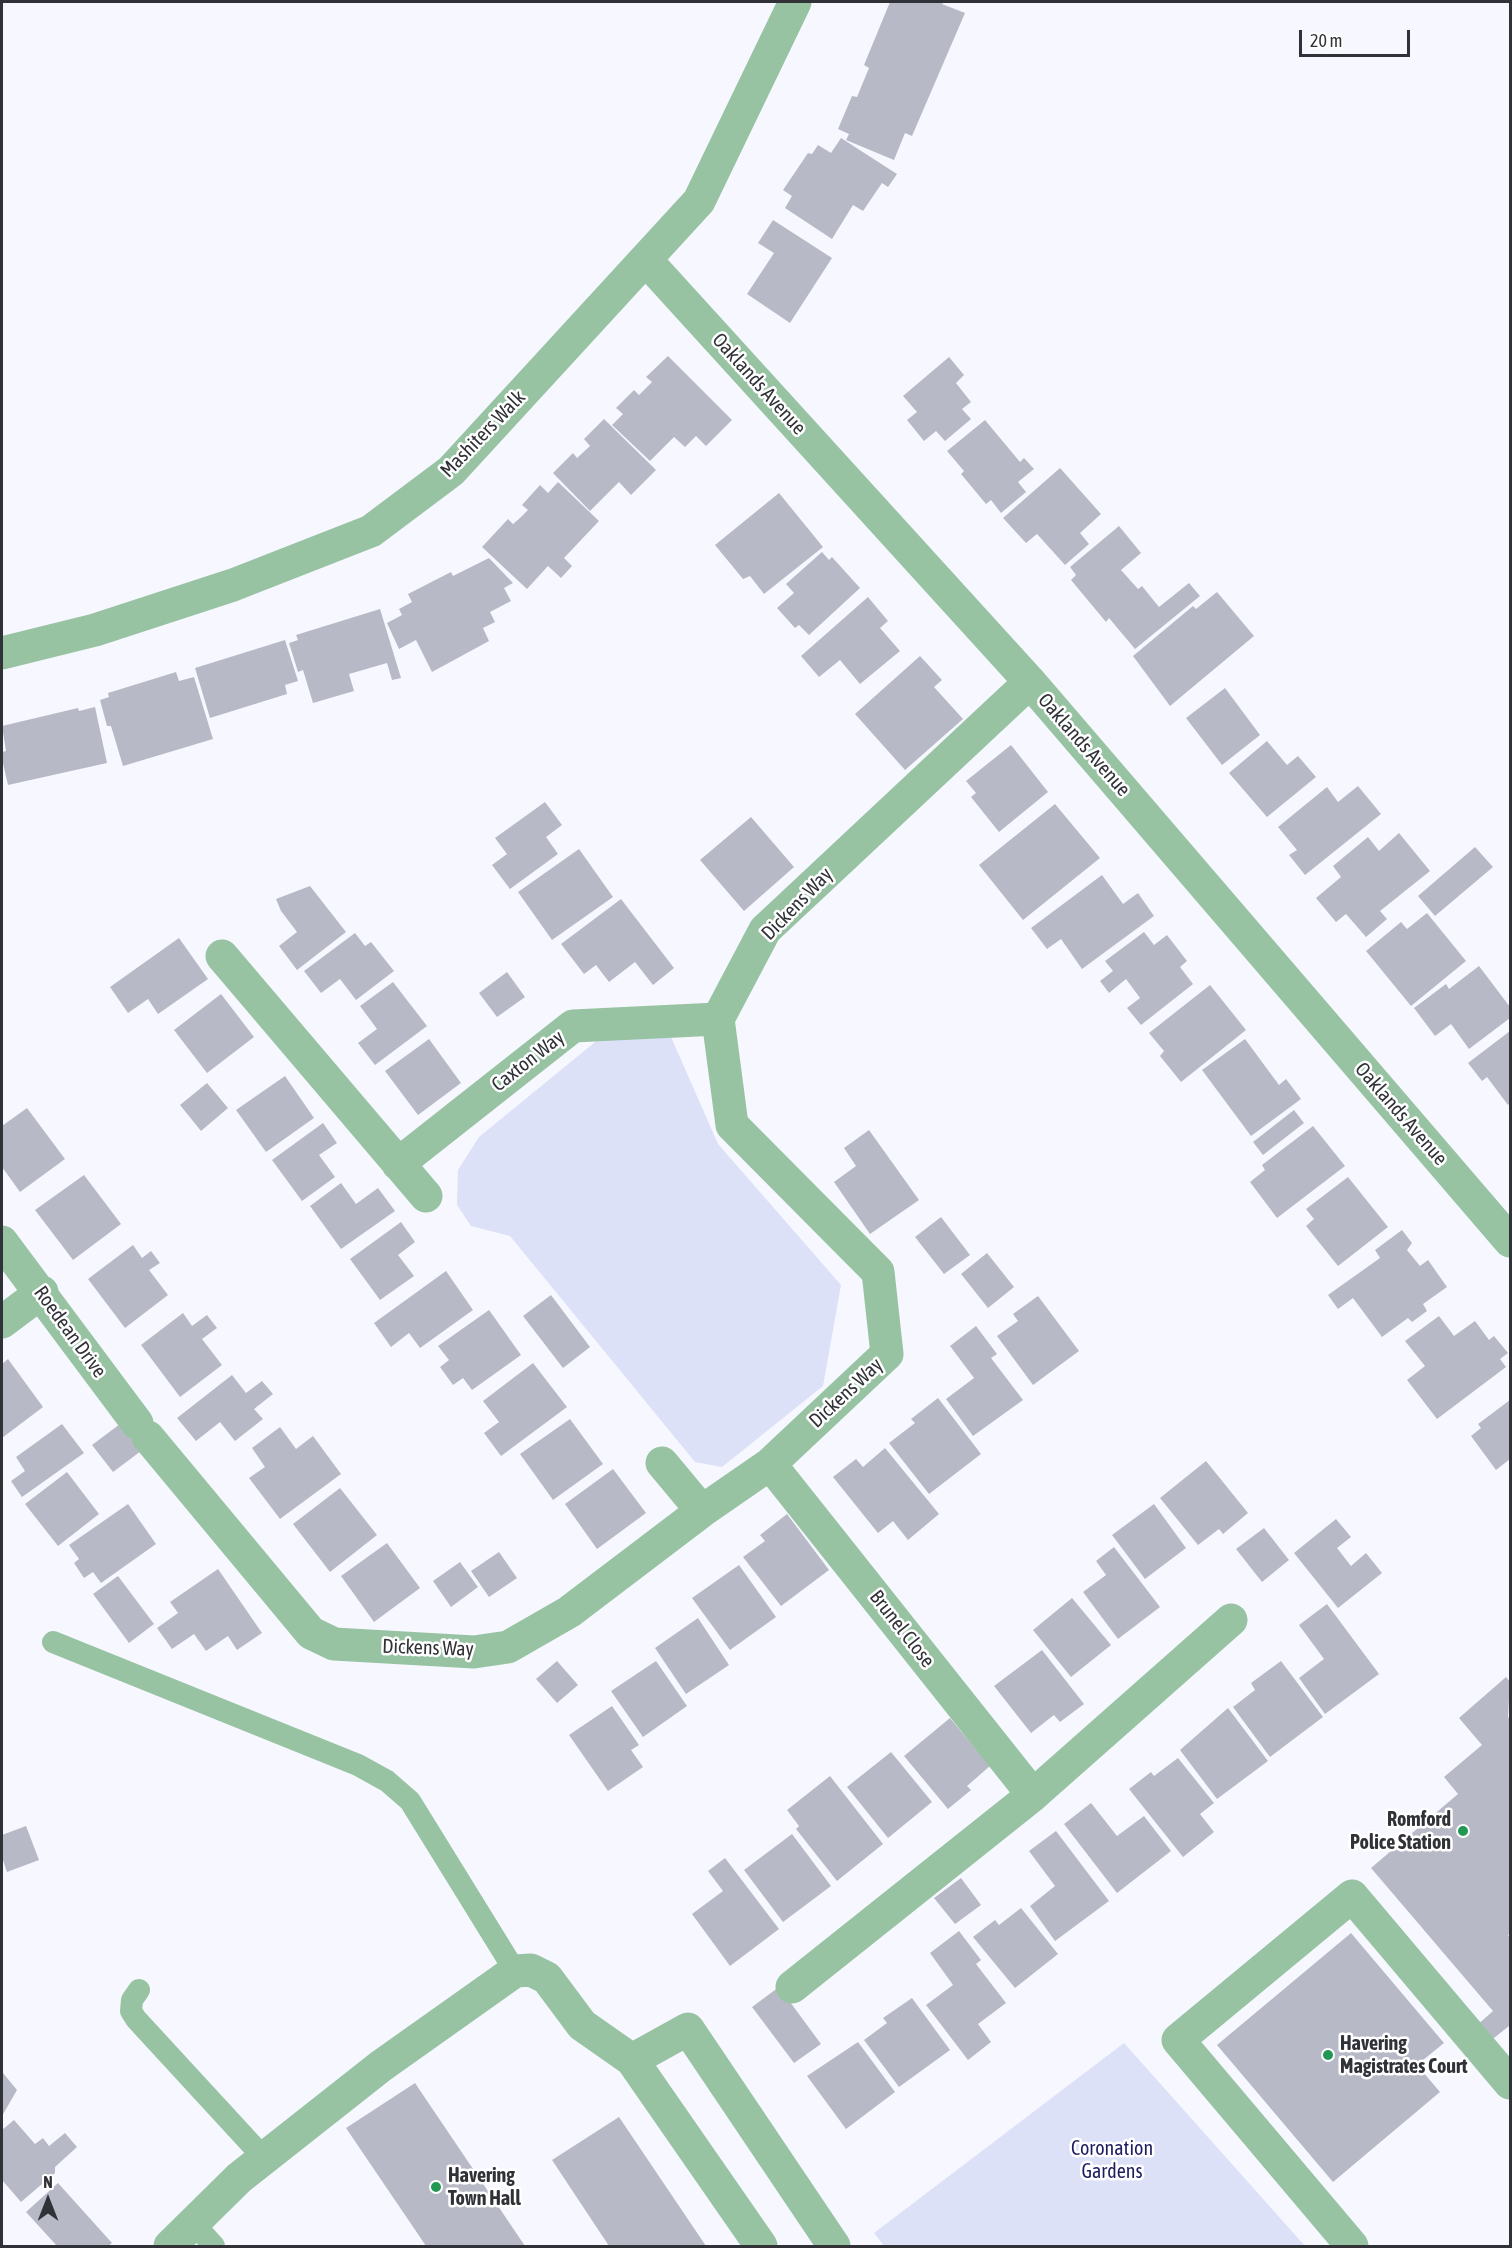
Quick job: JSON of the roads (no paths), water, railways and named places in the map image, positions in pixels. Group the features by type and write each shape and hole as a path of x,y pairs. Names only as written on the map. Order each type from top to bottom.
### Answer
{"street":[{"name":"Mashiters Walk","path":"2,653 95,630 233,585 371,531 451,471 699,201 795,2"},
{"name":"Oaklands Avenue","path":"646,260 1030,682 1510,1241"},
{"name":"Dickens Way","path":"142,1430 311,1633 334,1644 474,1652 508,1647 568,1612 702,1511 770,1464 886,1354 878,1272 732,1125 718,1019 765,930 1030,682"},
{"path":"222,956 426,1196"},
{"name":"Caxton Way","path":"398,1164 573,1026 718,1019"},
{"name":"Roedean Drive","path":"2,1242 42,1292 142,1430"},
{"path":"2,1322 42,1292"},
{"path":"662,1463 702,1511"},
{"name":"Brunel Close","path":"770,1464 1033,1795"},
{"path":"792,1987 1033,1795 1231,1620"},
{"path":"1352,2247 1178,2040 1352,1896 1510,2083"},
{"path":"170,2247 204,2235 238,2178 381,2066 514,1971 531,1970 547,1978 582,2025 632,2060 761,2247"},
{"path":"632,2060 688,2029 834,2247"}],"lane":[{"path":"53,1642 358,1765 387,1780 410,1801 514,1971"},
{"path":"139,1990 132,2000 131,2011 136,2019 264,2158"}],"place":[{"name":"Romford Police Station","path":"1463,1831"},
{"name":"Havering Magistrates Court","path":"1328,2055"},
{"name":"Havering Town Hall","path":"436,2187"}],"park label":[{"name":"Coronation Gardens","path":"1112,2160"}]}
